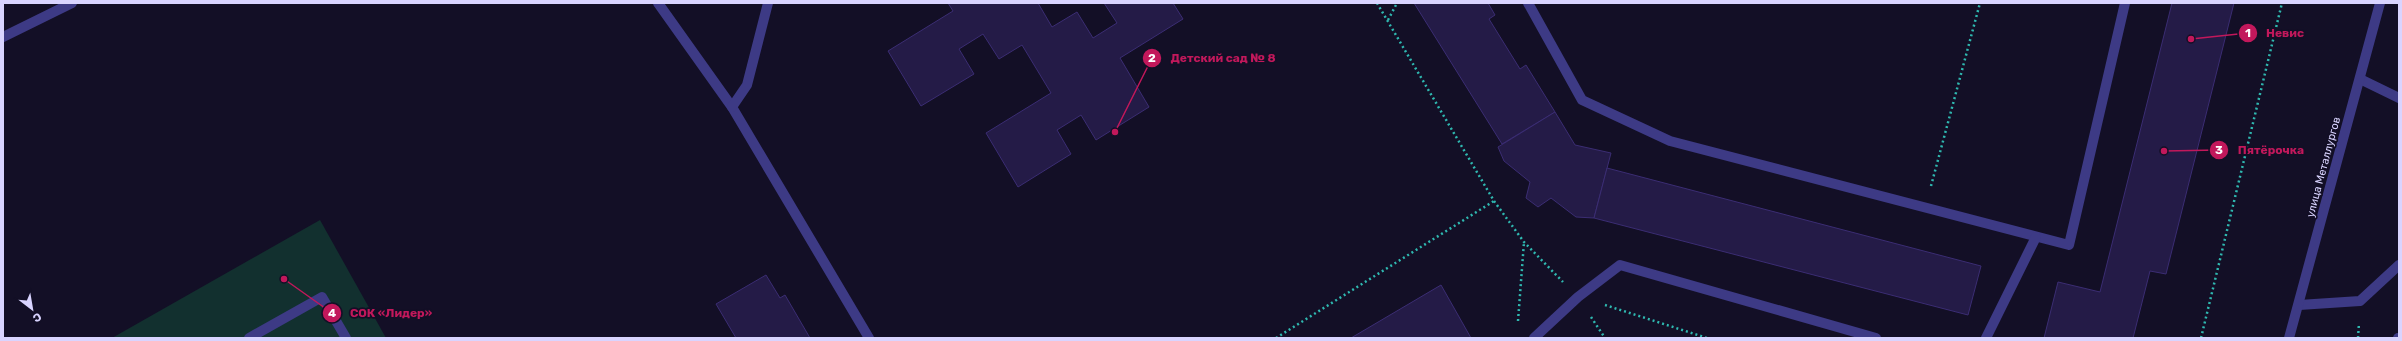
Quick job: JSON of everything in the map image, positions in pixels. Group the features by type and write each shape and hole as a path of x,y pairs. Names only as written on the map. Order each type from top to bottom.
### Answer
{"street":[{"path":"3,36 72,3"},
{"path":"658,3 732,107 869,338"},
{"path":"732,107 747,85 768,3"},
{"path":"1528,3 1582,100 1670,141 2069,245 2125,3"},
{"name":"улица Металлургов","path":"2290,338 2380,3"},
{"path":"2360,79 2399,98"},
{"path":"1986,338 2036,237"},
{"path":"1534,338 1578,297 1620,265 1876,338"},
{"path":"2299,305 2360,301 2399,266"},
{"path":"249,338 322,297 346,338"}],"path":[{"path":"1377,3 1494,201 1524,242 1578,297 1605,338"},
{"path":"1388,21 1397,3"},
{"path":"1925,208 1980,3"},
{"path":"2200,338 2282,3"},
{"path":"1276,338 1494,201"},
{"path":"1518,323 1524,242"},
{"path":"1578,297 1707,338"}],"green space":[{"path":"320,220 386,338 112,338"}],"building":[{"path":"948,3 1038,3 1052,27 1077,12 1093,38 1117,23 1104,3 1173,3 1183,19 1120,58 1149,107 1096,140 1081,115 1057,130 1071,154 1018,187 986,133 1051,93 1022,45 999,59 983,34 959,49 974,74 921,106 888,51 953,11"},
{"path":"1414,3 1488,3 1495,15 1489,19 1520,69 1526,65 1555,112 1502,144"},
{"path":"2172,3 2234,3 2166,274 2150,271 2133,338 2044,338 2058,282 2100,292"},
{"path":"1555,112 1575,145 1611,153 1594,218 1576,217 1551,198 1538,207 1526,198 1530,182 1504,161 1498,147"},
{"path":"1607,168 1981,266 1968,315 1594,218"},
{"path":"766,275 780,298 785,295 810,338 736,338 716,304"},
{"path":"1441,285 1471,338 1351,338"}],"place":[{"name":"Невис","path":"2191,39"},
{"name":"Детский сад № 8","path":"1115,132"},
{"name":"Пятёрочка","path":"2164,151"},
{"name":"СОК «Лидер»","path":"284,279"}]}
